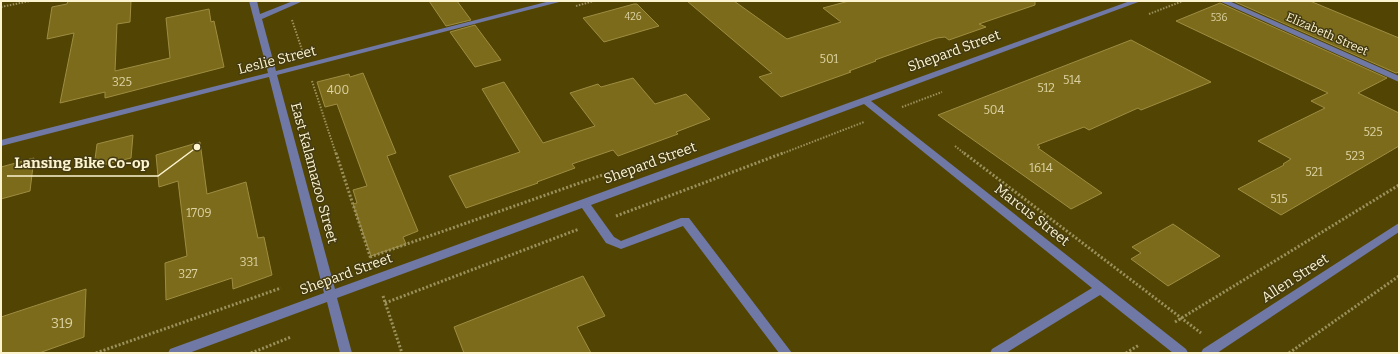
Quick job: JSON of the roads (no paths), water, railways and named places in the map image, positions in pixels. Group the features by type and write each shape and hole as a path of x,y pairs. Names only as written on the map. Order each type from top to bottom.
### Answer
{"street":[{"name":"East Kalamazoo Street","path":"253,1 346,353"},
{"path":"258,18 299,1"},
{"name":"Leslie Street","path":"1,143 560,1"},
{"name":"Shepard Street","path":"174,353 1137,1"},
{"name":"Elizabeth Street","path":"1223,1 1399,79"},
{"name":"Marcus Street","path":"864,100 1182,353"},
{"path":"584,203 610,240 621,245 685,221 786,353"},
{"name":"Allen Street","path":"1207,353 1399,227"},
{"path":"996,353 1102,288"}],"place":[{"name":"Lansing Bike Co-op","path":"197,147"}]}
